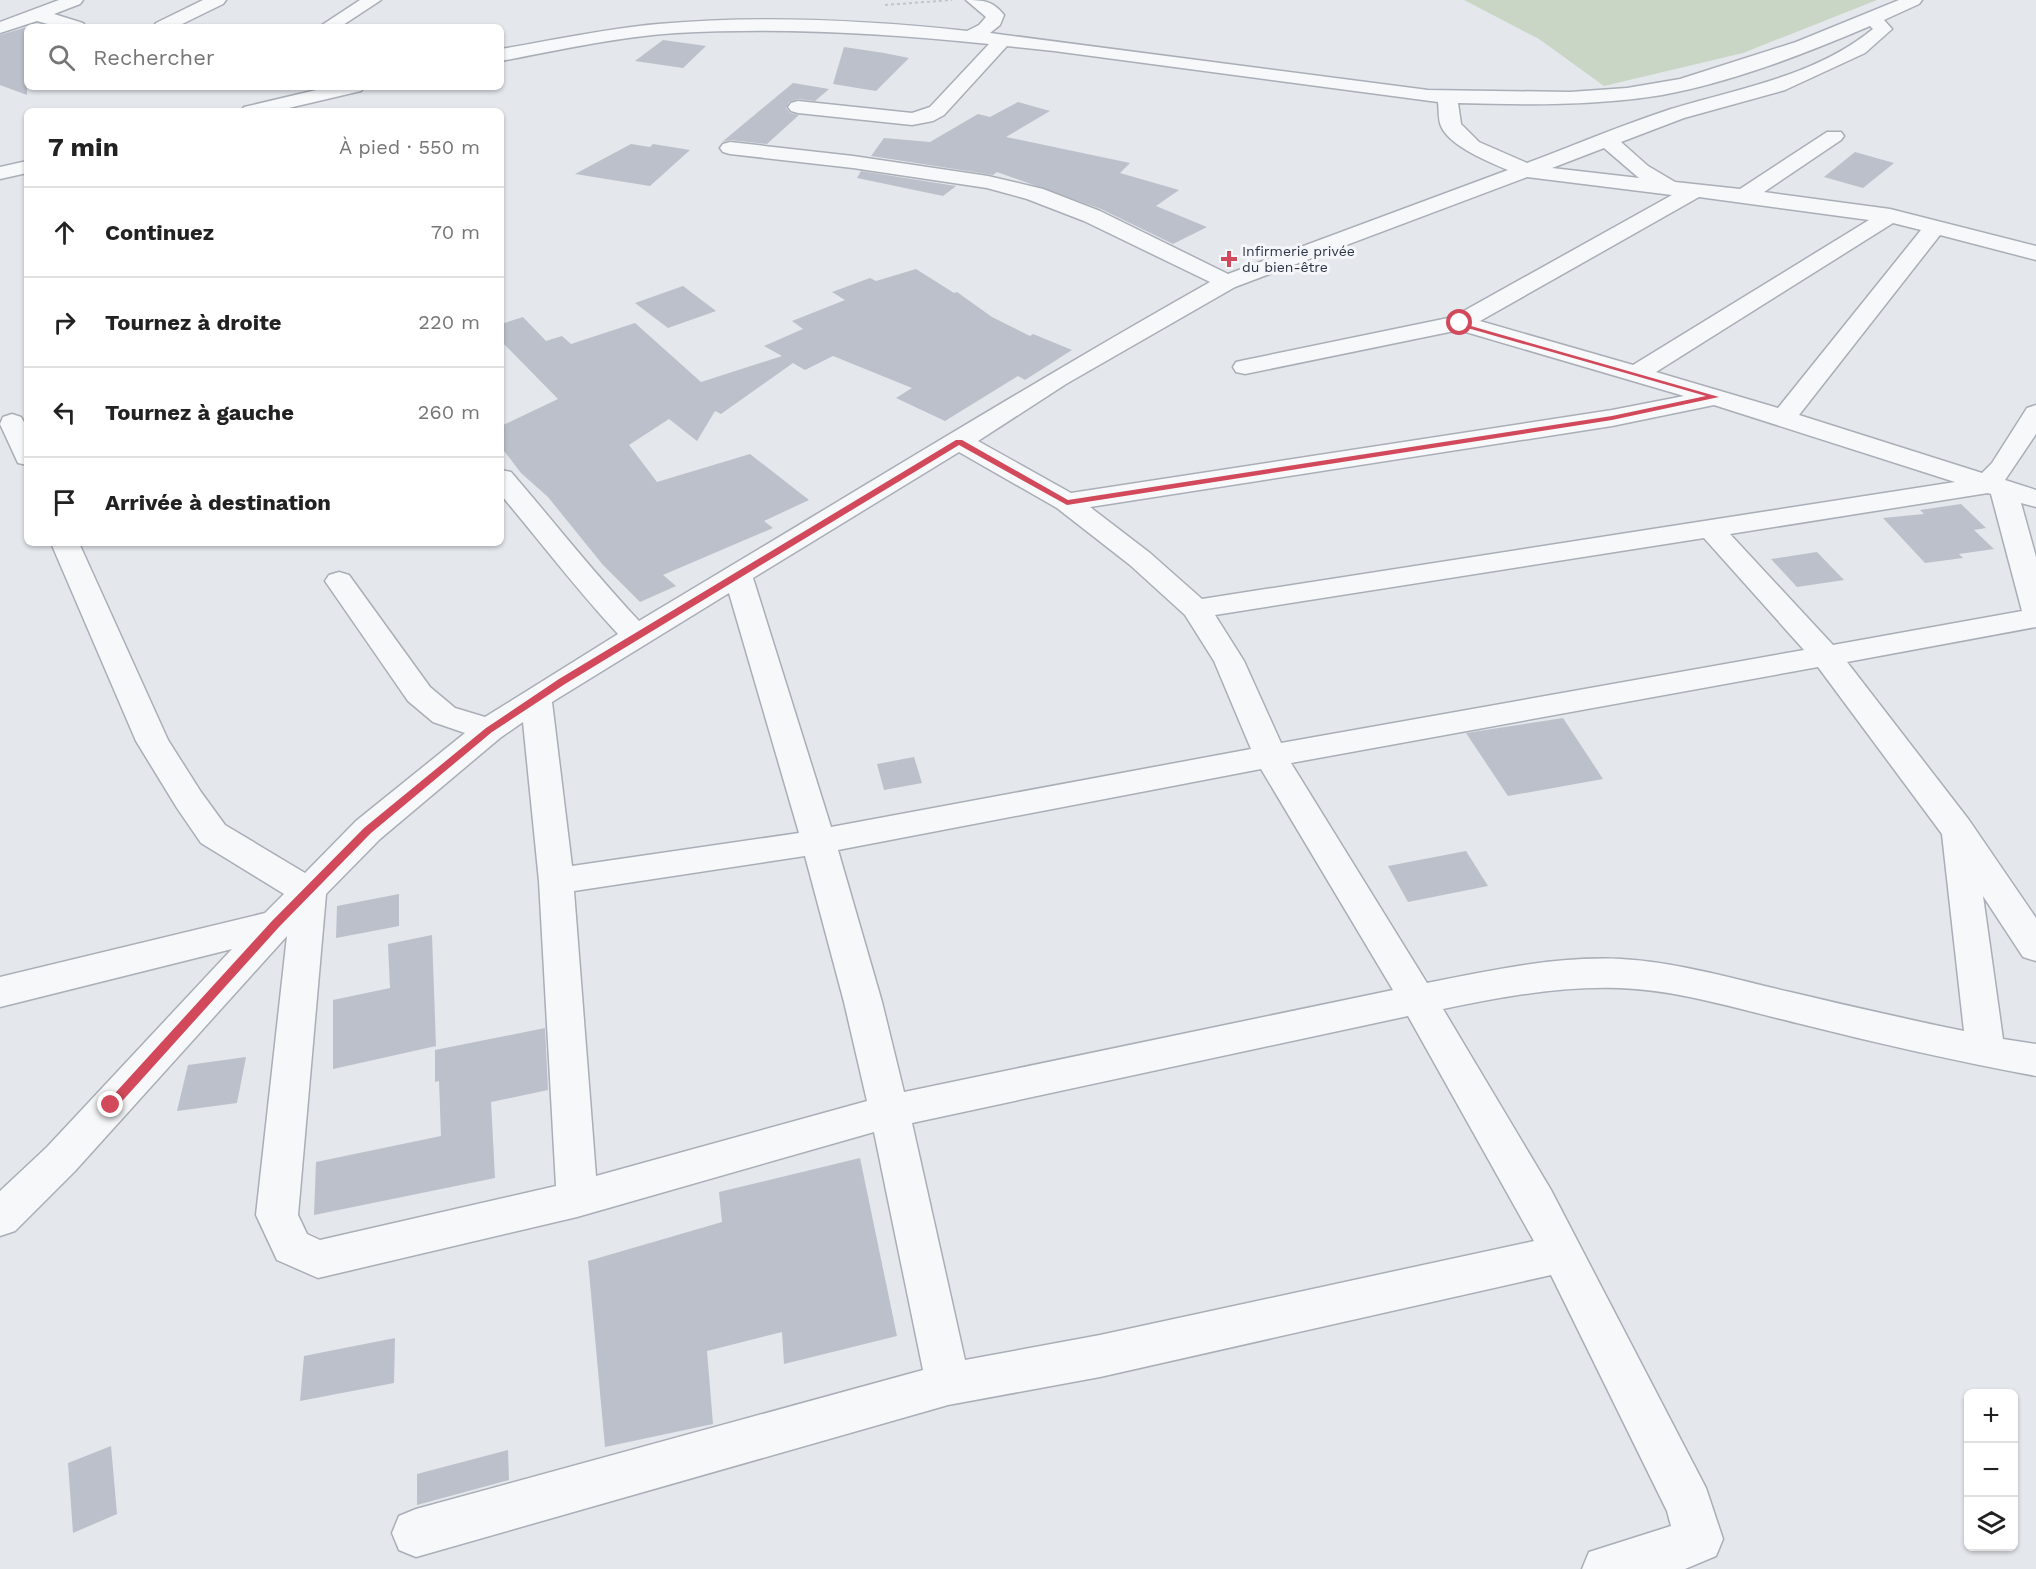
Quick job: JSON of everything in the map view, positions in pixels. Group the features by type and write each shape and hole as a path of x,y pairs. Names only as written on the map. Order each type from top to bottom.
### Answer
{"street":[{"path":"0,28 74,0"},
{"path":"168,24 217,0"},
{"path":"333,24 372,0"},
{"path":"972,35 985,29 994,21 995,15 975,0"},
{"path":"504,54 675,28 755,26 867,28 972,35 1361,88 1493,100 1613,94 1679,85 1786,53 1873,19 1913,0"},
{"path":"37,15 67,24"},
{"path":"0,1218 97,1120 276,924 368,830 489,730 536,699 1057,380 1227,282 1292,256 1527,171 1606,139 1677,114 1778,86 1859,49 1874,39 1883,29 1873,19"},
{"path":"798,107 912,119 926,117 937,111 1003,40"},
{"path":"246,106 337,90"},
{"path":"1447,97 1451,126 1472,146 1527,171 1745,195 1890,216 2036,253"},
{"path":"1745,195 1834,136"},
{"path":"1606,139 1641,170 1670,188"},
{"path":"730,148 853,162 988,182 1035,194 1092,216 1227,282"},
{"path":"0,173 24,168"},
{"path":"1245,367 1460,323 1696,190"},
{"path":"1636,374 1890,216"},
{"path":"1783,419 1935,227"},
{"path":"1460,323 1716,397 2036,500"},
{"path":"1067,502 1612,418 1716,397"},
{"path":"2036,413 2002,468 1995,488 2036,610"},
{"path":"12,422 24,450"},
{"path":"959,441 1067,502 1140,559 1196,609 1229,661 1270,756 1418,999 1536,1203 1689,1505 1699,1539 1668,1552 1606,1569"},
{"path":"504,482 554,540 582,578 636,636"},
{"path":"1196,609 1415,577 1542,554 1710,528 1995,488"},
{"path":"1710,528 1826,656 1957,829 2036,948"},
{"path":"66,546 152,741 189,800 213,834 309,892"},
{"path":"738,575 818,842 862,1002 948,1384"},
{"path":"339,582 418,694 444,715 489,730"},
{"path":"556,881 818,842 1270,756 2036,618"},
{"path":"536,699 556,881 577,1199"},
{"path":"1957,829 1986,1052"},
{"path":"309,892 277,1215 292,1247 318,1259 577,1199 888,1112 1418,999 1504,983 1558,976 1605,974 1649,976 1711,988 1986,1052 2036,1060"},
{"path":"0,992 276,924"},
{"path":"416,1533 948,1384 1100,1356 1562,1254"}],"green space":[{"path":"1464,0 1877,0 1743,53 1604,86 1539,39"}],"building":[{"path":"24,28 24,90 27,90 27,95 0,85 0,35"},
{"path":"663,40 706,46 683,68 635,61"},
{"path":"844,47 909,58 876,91 833,84"},
{"path":"793,83 829,89 815,101 798,99 789,102 786,108 790,113 799,115 767,144 730,140 722,142"},
{"path":"1018,102 1050,111 1006,137 1130,163 1120,173 1179,190 1156,206 1207,227 1173,244 1101,209 997,172 993,175 871,156 884,138 930,142 978,114 990,117"},
{"path":"631,144 650,147 653,144 690,150 650,186 575,174"},
{"path":"1855,152 1894,163 1863,188 1824,177"},
{"path":"861,171 956,186 943,196 857,178"},
{"path":"916,269 954,293 957,292 992,317 1030,336 1033,334 1072,350 1025,380 1018,376 945,421 896,398 912,388 833,356 805,370 793,363 721,414 715,411 697,441 669,419 629,445 657,482 750,454 809,500 764,521 773,528 663,575 676,586 640,602 603,565 548,497 521,473 504,451 504,425 558,399 504,344 504,323 523,317 546,341 562,336 571,344 635,323 701,382 782,356 764,346 803,329 792,321 845,300 832,292 870,278 876,281"},
{"path":"683,286 716,311 668,328 635,303"},
{"path":"1961,504 1986,528 1974,530 1994,549 1959,554 1963,558 1925,563 1883,518 1924,514 1920,510"},
{"path":"1817,552 1844,580 1797,587 1771,559"},
{"path":"1563,718 1603,779 1508,796 1466,733"},
{"path":"914,757 922,783 884,790 877,764"},
{"path":"1466,851 1488,886 1408,902 1388,866"},
{"path":"399,894 399,926 336,938 337,906"},
{"path":"432,935 436,1046 333,1069 333,1000 390,988 388,944"},
{"path":"545,1028 548,1090 491,1102 495,1178 314,1215 316,1162 441,1136 439,1081 435,1082 435,1050"},
{"path":"246,1057 237,1103 177,1111 188,1065"},
{"path":"860,1158 897,1336 784,1364 782,1332 707,1351 713,1424 605,1447 588,1261 722,1222 719,1192"},
{"path":"395,1338 394,1383 300,1401 304,1356"},
{"path":"111,1446 117,1514 73,1533 68,1463"},
{"path":"508,1450 509,1480 417,1505 417,1474"}],"place":[{"name":"Infirmerie privée du bien-être","path":"1229,259"}],"route":[{"path":"111,1105 276,924 368,830 489,730 562,681 959,441 1067,502 1313,466 1479,437 1612,418 1716,397 1460,323"}]}
